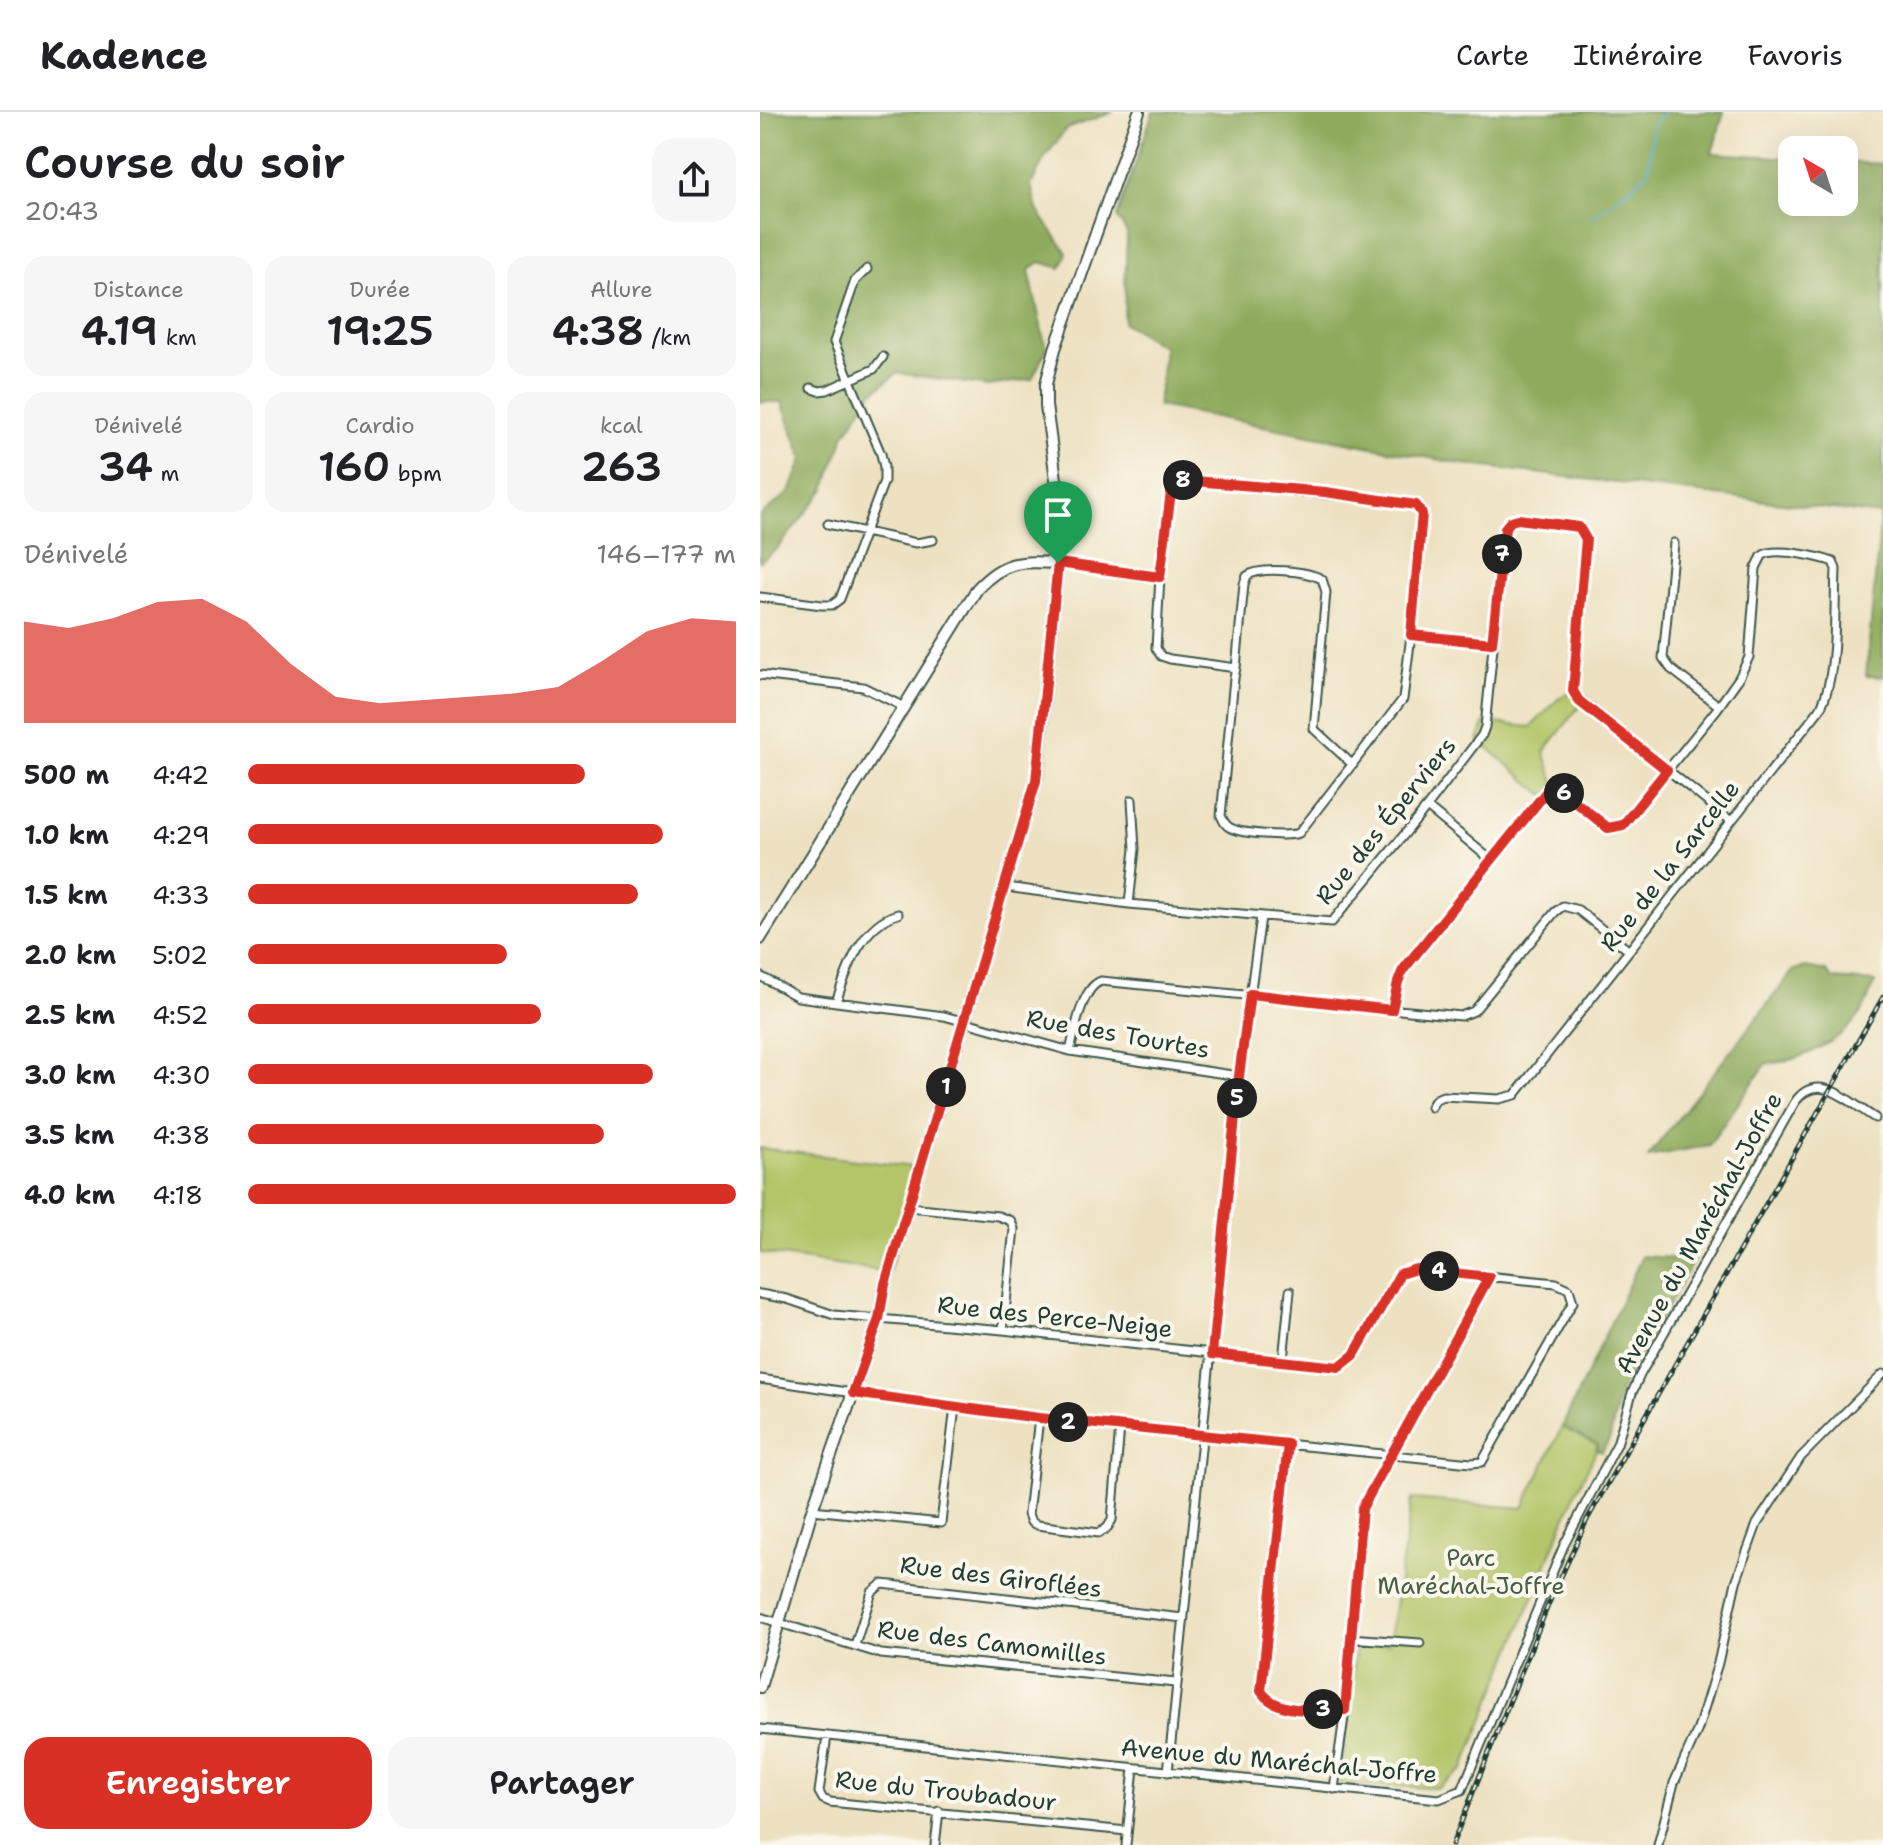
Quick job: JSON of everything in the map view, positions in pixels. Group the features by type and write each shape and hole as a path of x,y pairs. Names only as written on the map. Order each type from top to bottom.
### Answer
{"street":[{"path":"760,1687 812,1510 879,1319 885,1284 1037,778 1058,563 1058,494 1046,384 1055,349 1139,112"},
{"path":"760,597 832,605 840,599 884,481 881,454 834,342 855,281 867,269"},
{"path":"811,388 827,390 874,369 883,357"},
{"path":"1236,668 1170,659 1159,653 1156,642 1160,577 1171,492 1175,484 1182,480 1282,488 1411,503 1422,514 1403,699 1353,765 1299,833 1290,836 1235,830 1225,824 1221,816 1236,668 1244,584 1247,576 1259,570 1311,574 1322,579 1326,592 1314,729 1353,765"},
{"name":"Rue des Éperviers","path":"1006,887 1129,904 1332,922 1427,807 1484,729 1505,528 1518,519 1574,525 1582,531 1586,539 1573,691 1579,701 1667,770"},
{"path":"828,524 916,543 933,540"},
{"path":"1392,1010 1403,970 1547,791 1563,792 1608,828 1623,825 1719,706 1671,669 1663,658 1674,543"},
{"name":"Rue de la Sarcelle","path":"1431,1107 1436,1099 1443,1096 1499,1099 1515,1095 1820,709 1827,694 1834,616 1836,569 1833,562 1784,552 1770,552 1762,556 1756,568 1749,657 1739,678 1719,706"},
{"path":"760,939 977,589 993,572 1016,562 1058,563 1160,577"},
{"path":"1411,635 1492,643"},
{"path":"760,675 863,687 904,707"},
{"path":"1667,770 1731,821"},
{"path":"1129,904 1135,849 1132,800"},
{"path":"1427,807 1491,860"},
{"path":"1070,1051 1086,992 1096,982 1461,1016 1474,1011 1563,906 1578,910 1628,950"},
{"path":"836,1002 849,966 868,935 879,921 898,914"},
{"path":"1168,1772 1239,1076 1261,917"},
{"name":"Rue des Tourtes","path":"760,976 788,994 966,1021 1070,1051 1239,1076"},
{"name":"Avenue du Maréchal-Joffre","path":"760,1729 1439,1799 1462,1790 1564,1545 1617,1444 1640,1375 1795,1102 1804,1091 1819,1086 1875,1118"},
{"path":"910,1207 998,1216 1011,1221 1014,1229 1003,1330"},
{"name":"Rue des Perce-Neige","path":"760,1294 787,1299 834,1315 1339,1367 1347,1363 1400,1274 1416,1269 1556,1283 1569,1289 1573,1302 1482,1462 1393,1453"},
{"path":"1334,1789 1345,1710 1362,1508 1489,1277"},
{"path":"1283,1360 1290,1291"},
{"path":"1658,1845 1674,1783 1702,1716 1718,1663 1736,1582 1757,1524 1801,1457 1883,1374"},
{"path":"760,1379 1039,1418 1203,1437 1393,1453"},
{"path":"812,1510 941,1523 955,1407"},
{"path":"1039,1418 1028,1514 1031,1522 1099,1533 1112,1520 1120,1427"},
{"path":"1288,1444 1261,1691 1268,1700 1282,1707 1345,1710"},
{"name":"Rue des Giroflées","path":"855,1645 872,1592 882,1584 1183,1618"},
{"name":"Rue des Camomilles","path":"760,1617 881,1654 1176,1683"},
{"path":"1349,1638 1420,1643"},
{"name":"Rue du Troubadour","path":"827,1736 819,1792 823,1799 1127,1831"},
{"path":"1126,1845 1134,1768"},
{"path":"935,1845 939,1811"}],"green space":[{"path":"760,112 1113,112 1066,129 1044,159 1031,185 1037,210 1067,253 1061,268 1040,262 1029,270 1046,350 1032,379 988,386 897,373 872,393 845,434 825,489 777,549 760,562 760,516 790,492 803,459 782,402 760,402"},
{"path":"1153,112 1724,112 1712,153 1778,157 1778,216 1858,216 1858,163 1883,164 1883,677 1866,676 1881,515 1462,464 1158,406 1164,347 1124,323 1127,233 1117,217"},
{"path":"1573,691 1582,703 1544,752 1557,790 1544,795 1478,740 1485,722 1531,727 1558,699"},
{"path":"1806,967 1826,971 1833,979 1875,982 1854,1022 1820,1048 1793,1059 1766,1064 1709,1145 1648,1157 1794,970"},
{"path":"760,1148 921,1168 889,1272 760,1253"},
{"path":"1642,1256 1694,1260 1620,1391 1610,1438 1602,1452 1596,1450 1598,1445 1562,1427"},
{"name":"Parc Maréchal-Joffre","path":"1562,1427 1599,1445 1575,1494 1463,1769 1438,1788 1340,1785 1356,1645 1389,1644 1412,1499 1523,1508"}],"waterway":[{"path":"1591,218 1648,173 1653,125 1665,112"}],"railway":[{"path":"1452,1845 1549,1603 1587,1520 1883,997"}],"route":[{"path":"1182,480 1258,485 1411,503 1422,514 1411,635 1492,643 1508,523 1518,519 1574,525 1579,527 1586,539 1573,691 1579,701 1667,770 1623,825 1612,829 1563,792 1547,791 1403,970 1392,1010 1250,994 1212,1354 1339,1367 1354,1355 1400,1274 1416,1269 1489,1277 1362,1508 1345,1710 1276,1706 1260,1687 1288,1444 1039,1418 853,1393 879,1319 885,1284 1036,781 1058,563 1160,577 1171,492 1175,484 1182,480"}]}
